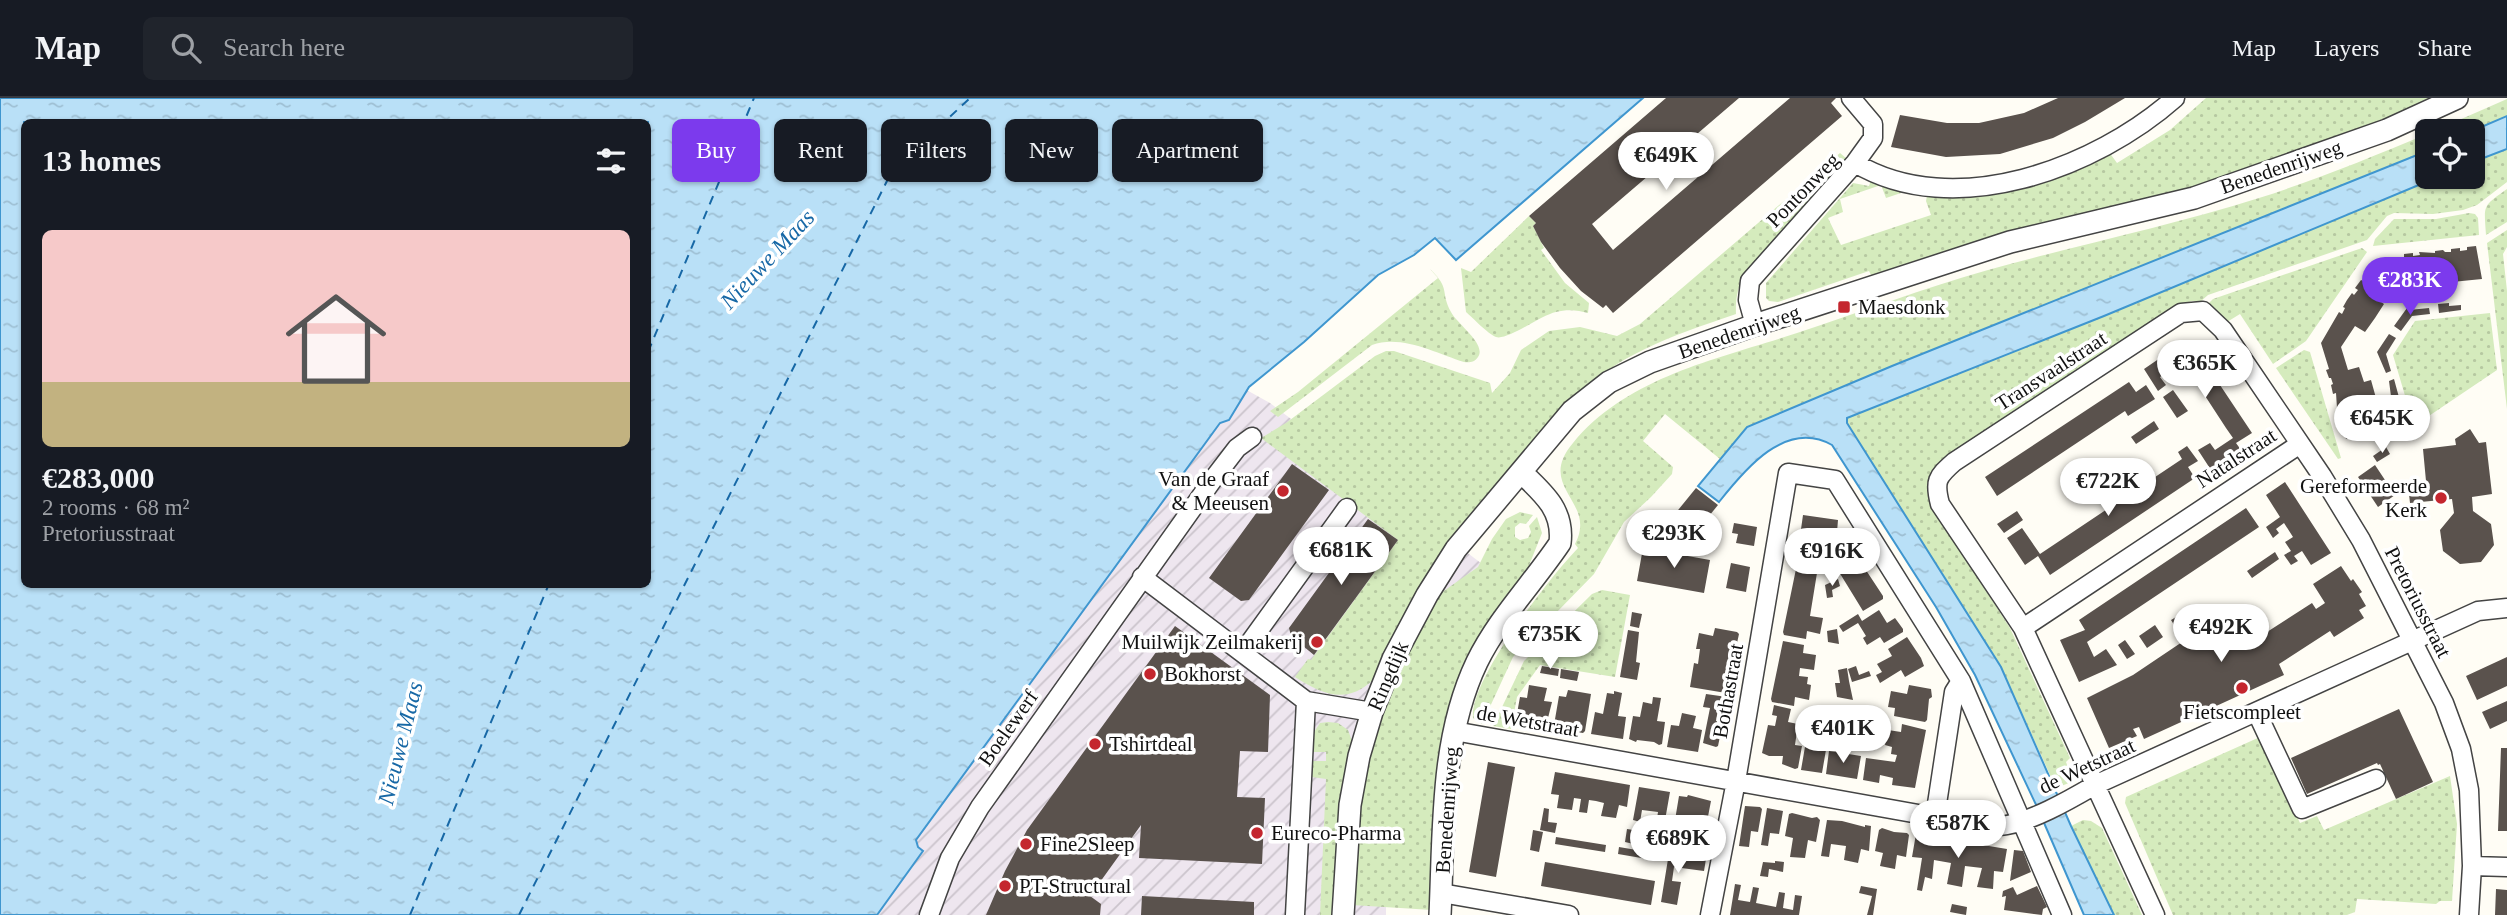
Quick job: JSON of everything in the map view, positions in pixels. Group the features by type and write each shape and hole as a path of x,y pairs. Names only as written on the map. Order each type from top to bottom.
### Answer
{"street":[{"path":"1851,98 1874,124 1873,138 1855,163"},
{"name":"Pontonweg","path":"1755,325 1748,300 1750,281 1855,163 1875,175 1916,184 1948,187 1988,185 2049,172 2094,154 2158,113 2175,98"},
{"name":"Benedenrijweg","path":"1440,915 1448,771 1454,732 1465,690 1500,624 1560,544 1562,529 1555,506 1521,472 1572,411 1609,382 1650,362 2010,242 2194,198 2387,130 2457,98"},
{"name":"Pretoriusstraat","path":"2203,311 2223,330 2361,540 2444,703 2461,749 2469,790 2472,866 2469,915"},
{"name":"Transvaalstraat","path":"2023,628 1940,504 1936,487 1941,474 2181,313 2203,311"},
{"name":"Boelewerf","path":"929,915 950,858 980,807 1214,478 1237,448 1252,437"},
{"name":"Natalstraat","path":"2023,628 2300,444"},
{"name":"Ringdijk","path":"1343,915 1350,805 1359,756 1372,712 1393,659 1427,595 1456,549 1521,472"},
{"name":"Bothastraat","path":"1710,915 1736,781 1788,473 1835,480 1961,681"},
{"path":"1243,652 1347,508"},
{"path":"1142,577 1306,701 1372,712"},
{"name":"de Wetstraat","path":"1454,732 1935,817 2000,826 2029,818 2070,800 2095,785 2478,611 2507,608"},
{"path":"2023,628 2155,915"},
{"path":"1935,817 1954,692 1961,681"},
{"path":"1961,681 2029,818 2062,915"},
{"path":"1295,915 1306,701"},
{"path":"2257,713 2302,809 2376,779"},
{"path":"2472,866 2507,867"},
{"path":"1441,893 1569,915"}],"shaded area":[{"path":"1225,378 1270,403 1494,573 1386,855 1386,915 829,915"}],"green space":[{"path":"2206,98 2437,98 2323,144 2211,182 1980,241 1872,277 1869,271 1778,302 1766,298 1766,283 1853,183 1869,186 1871,180 1901,188 1901,193 1886,198 1881,185 1840,199 1843,212 1828,218 1841,245 1931,215 1926,201 1931,193 2010,189 2040,182 2109,152 2117,163 2170,130"},
{"path":"2507,99 2507,116 2485,125 2485,119 2461,119"},
{"path":"2415,139 2415,156 1747,427 1720,459 1665,414 1643,441 1673,467 1672,474 1624,522 1594,574 1513,657 1482,724 1473,718 1475,701 1497,655 1532,604 1578,548 1575,544 1580,529 1579,516 1563,483 1563,458 1595,420 1620,401 1676,373 1916,292 2022,261 2192,218 2259,198"},
{"path":"2507,149 2507,182 2477,205 2433,214 2394,213 2387,216 2367,240 2208,295 2200,302 2192,301 2176,306 1930,478 1932,507 2010,628 2070,758 2066,762 2071,776 2069,783 2056,788 2001,667 1846,423 1847,418 2104,316 2415,187 2415,189 2485,189 2485,157"},
{"path":"1840,153 1847,159 1744,278 1738,291 1736,314 1644,349 1604,373 1565,406 1374,679 1364,687 1345,695 1315,689 1295,677 1308,659 1311,660 1398,540 1261,438 1286,423 1375,356 1386,351 1394,351 1490,383 1492,393 1510,373 1521,350 1549,331 1580,327 1617,336 1640,324"},
{"path":"2507,189 2507,222 2486,235 2486,207"},
{"path":"2469,213 2478,218 2479,235 2373,246 2375,239 2394,219 2436,219"},
{"path":"1529,216 1536,223 1533,226 1544,248 1541,250 1565,283 1589,303 1588,313 1572,310 1556,312 1508,335 1496,337 1466,312 1461,268 1471,272"},
{"path":"2507,230 2507,247 2503,254 2507,291 2507,409 2487,243"},
{"path":"2362,248 2367,252 2306,341 2273,364 2240,314 2227,322 2209,303 2213,299"},
{"path":"1438,278 1451,312 1475,340 1480,352 1475,360 1464,362 1406,343 1383,342 1372,345 1278,417 1270,411 1298,392"},
{"path":"2490,313 2497,370 2414,426 2393,355 2415,321"},
{"path":"2304,350 2310,352 2341,458 2338,459 2276,368"},
{"path":"1520,512 1533,515 1526,524 1520,523 1515,527 1515,537 1520,540 1528,538 1531,532 1529,526 1537,517 1542,533 1526,573 1476,643 1432,910 1352,905 1355,842 1367,761 1380,715 1404,656 1438,595 1478,567 1506,519"},
{"path":"1602,590 1630,595 1615,677 1540,665 1517,697 1511,729 1493,726 1524,661 1592,594"},
{"path":"1320,723 1338,723 1348,730 1352,741 1343,790 1334,915 1320,915 1326,779 1312,777 1312,761 1326,761 1326,752 1313,752 1314,732"},
{"path":"2260,737 2300,823 2317,816 2324,830 2450,776 2457,824 2452,901 2440,901 2436,904 2357,899 2355,912 2347,915 2173,915 2125,803 2126,797"},
{"path":"2083,820 2091,821 2102,828 2142,915 2114,915 2071,826"}],"water":[{"name":"Nieuwe Maas","path":"0,98 1643,98 1456,260 1435,238 1414,255 1378,275 1249,387 1229,420 1220,423 916,840 923,851 877,915 0,915"},
{"path":"2507,116 2507,149 2485,157 2485,125"},
{"path":"2415,156 2415,187 2104,316 1847,418 1847,423 2001,667 2071,826 2114,915 2084,915 1975,675 1936,607 1832,445 1815,439 1799,438 1783,443 1754,463 1719,502 1698,486 1747,427"}],"building":[{"path":"1666,98 1739,98 1592,224 1613,250 1790,98 1836,98 1831,103 1842,116 1613,313 1606,305 1603,308 1581,291 1560,268 1541,242 1533,226 1536,223 1529,216"},
{"path":"2058,98 2125,98 2053,138 2000,154 1946,157 1891,147 1900,115 1947,123 1979,123 2024,113"},
{"path":"2476,246 2482,279 2432,284 2433,291 2415,293 2413,274 2388,277 2374,297 2384,304 2375,318 2365,332 2355,326 2341,347 2348,370 2359,367 2364,382 2371,380 2376,398 2369,400 2379,432 2346,439 2344,430 2347,429 2345,423 2342,423 2340,408 2337,408 2336,393 2333,394 2333,384 2326,370 2329,369 2321,343 2339,312 2342,314 2347,300 2358,290 2355,288 2378,259 2404,257 2404,254 2413,253 2413,256 2420,255 2419,252 2451,252 2451,249 2460,248 2460,251"},
{"path":"2449,303 2449,306 2461,305 2461,310 2439,313 2438,304"},
{"path":"2407,308 2429,308 2430,314 2412,316 2401,331 2394,326"},
{"path":"2389,334 2396,338 2386,354 2391,371 2386,373 2377,352"},
{"path":"2182,343 2187,351 2194,346 2252,433 2236,443 2241,450 2211,470 2198,450 2210,443 2215,450 2233,438 2183,362 2160,377 2166,385 2158,391 2144,369"},
{"path":"2394,379 2400,401 2392,404 2389,381"},
{"path":"2129,382 2136,392 2146,385 2155,399 2128,416 2125,411 1997,496 1985,477"},
{"path":"2173,390 2188,411 2177,418 2163,397"},
{"path":"2154,421 2159,429 2136,444 2131,437"},
{"name":"Gereformeerde Kerk","path":"2470,429 2479,443 2486,442 2492,494 2472,497 2473,511 2491,524 2494,545 2481,562 2460,564 2443,551 2440,530 2454,513 2452,499 2410,503 2409,494 2398,495 2397,488 2408,487 2407,483 2426,481 2423,449 2456,445 2455,439"},
{"path":"2187,446 2198,461 2188,467 2195,478 2050,575 2038,556 2025,565 2007,538 2022,528 2040,554 2182,459 2178,452"},
{"path":"2386,447 2390,454 2377,462 2373,456"},
{"path":"1292,464 1329,490 1249,600 1241,601 1209,578"},
{"path":"2375,465 2395,495 2378,507 2358,477"},
{"path":"2285,482 2331,553 2311,565 2302,551 2294,556 2298,561 2291,565 2284,555 2291,551 2285,542 2293,537 2284,523 2276,529 2279,533 2273,538 2266,527 2280,517 2266,495"},
{"path":"1696,488 1718,505 1692,537 1670,520"},
{"path":"2246,508 2259,527 2087,642 2094,657 2106,649 2117,665 2079,682 2060,640 2085,630 2079,620"},
{"path":"2017,511 2023,520 2004,533 1997,524"},
{"path":"1803,515 1838,520 1837,532 1843,532 1854,551 1831,566 1829,572 1820,571 1821,565 1824,560 1841,550 1837,542 1810,538 1807,557 1814,558 1813,568 1796,565"},
{"path":"1368,519 1398,540 1314,655 1303,646 1300,649 1288,640 1291,636 1289,628"},
{"path":"1734,523 1757,527 1754,546 1736,543 1738,534 1732,533"},
{"path":"1643,548 1710,560 1704,593 1637,581"},
{"path":"2275,552 2279,559 2252,578 2247,571"},
{"path":"1856,555 1883,596 1883,599 1863,611 1836,567"},
{"path":"1731,563 1750,567 1746,592 1726,588"},
{"path":"2341,566 2362,592 2359,594 2366,606 2359,610 2364,618 2334,637 2330,631 2279,664 2284,675 2144,739 2139,727 2133,729 2137,736 2109,748 2087,698 2133,675 2197,632 2200,638 2213,631 2210,623 2236,606 2239,611 2250,606 2267,632 2312,603 2316,609 2325,603 2313,584"},
{"path":"1796,569 1817,573 1810,616 1823,618 1820,634 1807,631 1806,639 1784,635 1783,632"},
{"path":"1838,579 1840,586 1832,590 1833,597 1827,598 1825,585"},
{"path":"1879,610 1887,623 1895,618 1903,632 1884,643 1880,637 1867,645 1863,638 1866,636 1858,623 1843,632 1839,626 1858,614 1862,621"},
{"path":"2188,610 2193,617 2176,628 2171,620"},
{"path":"1632,612 1642,614 1639,628 1630,626"},
{"path":"2155,625 2163,637 2147,648 2139,636"},
{"path":"1175,626 1270,695 1268,752 1240,751 1237,797 1265,798 1262,864 1139,858 1141,825 1090,896 1101,904 1100,915 986,915 1027,830"},
{"path":"1715,628 1739,634 1726,693 1690,687 1694,663 1698,664 1700,649 1696,649 1699,633 1713,636"},
{"path":"1837,629 1839,644 1828,642 1827,631"},
{"path":"1628,630 1639,632 1636,662 1640,663 1637,680 1620,677"},
{"path":"1907,637 1924,666 1905,677 1901,670 1880,683 1876,675 1882,672 1877,664 1892,656 1888,649"},
{"path":"2125,640 2135,654 2127,659 2118,645"},
{"path":"1783,641 1804,645 1803,653 1816,655 1814,670 1800,668 1799,676 1808,677 1807,684 1811,685 1809,700 1795,697 1794,706 1772,702 1771,699"},
{"path":"2507,657 2507,686 2477,700 2466,676"},
{"path":"1542,666 1559,669 1558,676 1540,673"},
{"path":"1856,666 1859,675 1869,671 1871,676 1852,682 1848,669"},
{"path":"1847,668 1853,700 1837,697 1835,683 1840,683 1838,670"},
{"path":"1561,669 1579,672 1577,681 1560,678"},
{"path":"1529,685 1547,688 1544,701 1552,702 1546,726 1525,720 1524,723 1518,722 1516,719 1520,697 1527,698"},
{"path":"1909,685 1931,689 1932,697 1929,699 1925,722 1894,716 1895,708 1888,707 1891,691 1907,694"},
{"path":"1568,690 1591,694 1583,733 1577,732 1577,729 1555,728 1559,696 1566,697"},
{"path":"1614,691 1622,693 1618,716 1626,717 1623,739 1591,734 1595,712 1603,714 1607,693 1614,694"},
{"path":"1706,694 1727,697 1725,710 1718,709 1716,721 1723,722 1716,747 1703,743 1710,708 1703,707"},
{"path":"1653,697 1661,698 1657,721 1665,722 1662,744 1629,739 1633,716 1640,717 1643,702 1652,704"},
{"path":"2507,701 2507,721 2490,729 2482,712"},
{"path":"1774,705 1791,709 1788,722 1798,724 1795,745 1802,746 1798,768 1782,764 1783,756 1762,753 1768,725 1775,726 1777,716 1772,715"},
{"path":"2399,709 2433,782 2396,799 2380,764 2377,763 2307,794 2291,758"},
{"path":"1811,712 1832,715 1822,773 1801,770"},
{"path":"1682,713 1696,716 1693,728 1702,730 1698,752 1667,747 1671,725 1679,726"},
{"path":"1851,722 1857,723 1853,745 1841,743 1844,724 1850,725"},
{"path":"1902,724 1926,730 1915,788 1892,785 1893,778 1880,775 1879,783 1863,780 1866,758 1895,762 1897,755 1891,754 1892,747 1885,745 1888,730 1901,732"},
{"path":"2501,748 2507,748 2507,831 2498,831"},
{"path":"1829,751 1861,756 1857,779 1826,774"},
{"path":"1488,762 1515,767 1496,877 1469,872"},
{"path":"1555,772 1630,785 1627,807 1619,805 1616,818 1601,816 1604,803 1596,801 1589,800 1587,813 1579,812 1581,799 1574,798 1572,810 1557,808 1559,795 1551,794"},
{"path":"1639,787 1670,792 1664,826 1656,825 1658,812 1642,810 1640,822 1633,820"},
{"path":"1688,795 1711,801 1705,832 1698,830 1700,819 1684,816 1682,828 1674,826 1679,796"},
{"path":"1745,806 1762,809 1758,832 1751,831 1749,847 1739,846"},
{"path":"1544,808 1549,809 1548,822 1557,823 1555,833 1540,830"},
{"path":"1767,808 1783,811 1779,834 1770,833 1768,846 1761,845"},
{"path":"1789,814 1817,817 1820,820 1816,842 1808,840 1805,858 1790,857 1793,838 1785,836"},
{"path":"1827,820 1871,826 1869,851 1861,849 1858,863 1844,860 1846,846 1831,844 1829,857 1821,856"},
{"path":"1882,828 1909,835 1906,857 1897,855 1895,869 1880,866 1883,853 1875,851 1879,830"},
{"path":"1627,829 1640,831 1638,845 1625,842"},
{"path":"1533,830 1543,832 1539,852 1530,850"},
{"path":"1916,834 2007,849 2003,872 1994,871 1993,889 1977,887 1982,868 1965,866 1962,887 1947,884 1951,863 1934,860 1932,879 1925,877 1922,891 1917,890 1922,858 1912,857"},
{"path":"1556,837 1606,845 1605,852 1555,844"},
{"path":"1619,847 1660,854 1659,861 1618,854"},
{"path":"2014,850 2023,851 2031,872 2010,881"},
{"path":"1669,853 1706,859 1704,871 1674,867 1672,881 1681,882 1677,905 1661,902"},
{"path":"1545,862 1655,881 1651,905 1541,886"},
{"path":"1763,862 1784,862 1783,872 1769,869 1768,877 1760,876"},
{"path":"1735,884 1741,885 1738,900 1750,902 1753,887 1759,888 1756,903 1776,907 1779,892 1785,893 1783,908 1793,910 1795,895 1802,896 1799,915 1730,915"},
{"path":"1861,886 1877,889 1873,915 1867,915 1872,896 1859,893"},
{"path":"2037,886 2047,907 2043,909 2042,915 2004,910 2006,896 2002,897 2003,891 2013,887 2017,895"},
{"path":"2496,889 2507,890 2507,915 2495,915"},
{"path":"1142,896 1254,902 1254,915 1141,915"},
{"path":"1952,904 1967,907 1966,915 1950,912"}],"ferry route":[{"path":"651,345 754,98"},
{"path":"519,915 892,171 970,98"},
{"path":"410,915 547,588"}],"place":[{"name":"Maesdonk","path":"1844,307"},
{"name":"Van de Graaf & Meeusen","path":"1283,491"},
{"name":"Gereformeerde Kerk","path":"2441,498"},
{"name":"Muilwijk Zeilmakerij","path":"1317,642"},
{"name":"Bokhorst","path":"1150,674"},
{"name":"Fietscompleet","path":"2242,688"},
{"name":"Tshirtdeal","path":"1095,744"},
{"name":"Eureco-Pharma","path":"1257,833"},
{"name":"Fine2Sleep","path":"1026,844"},
{"name":"PT-Structural","path":"1005,886"}]}
